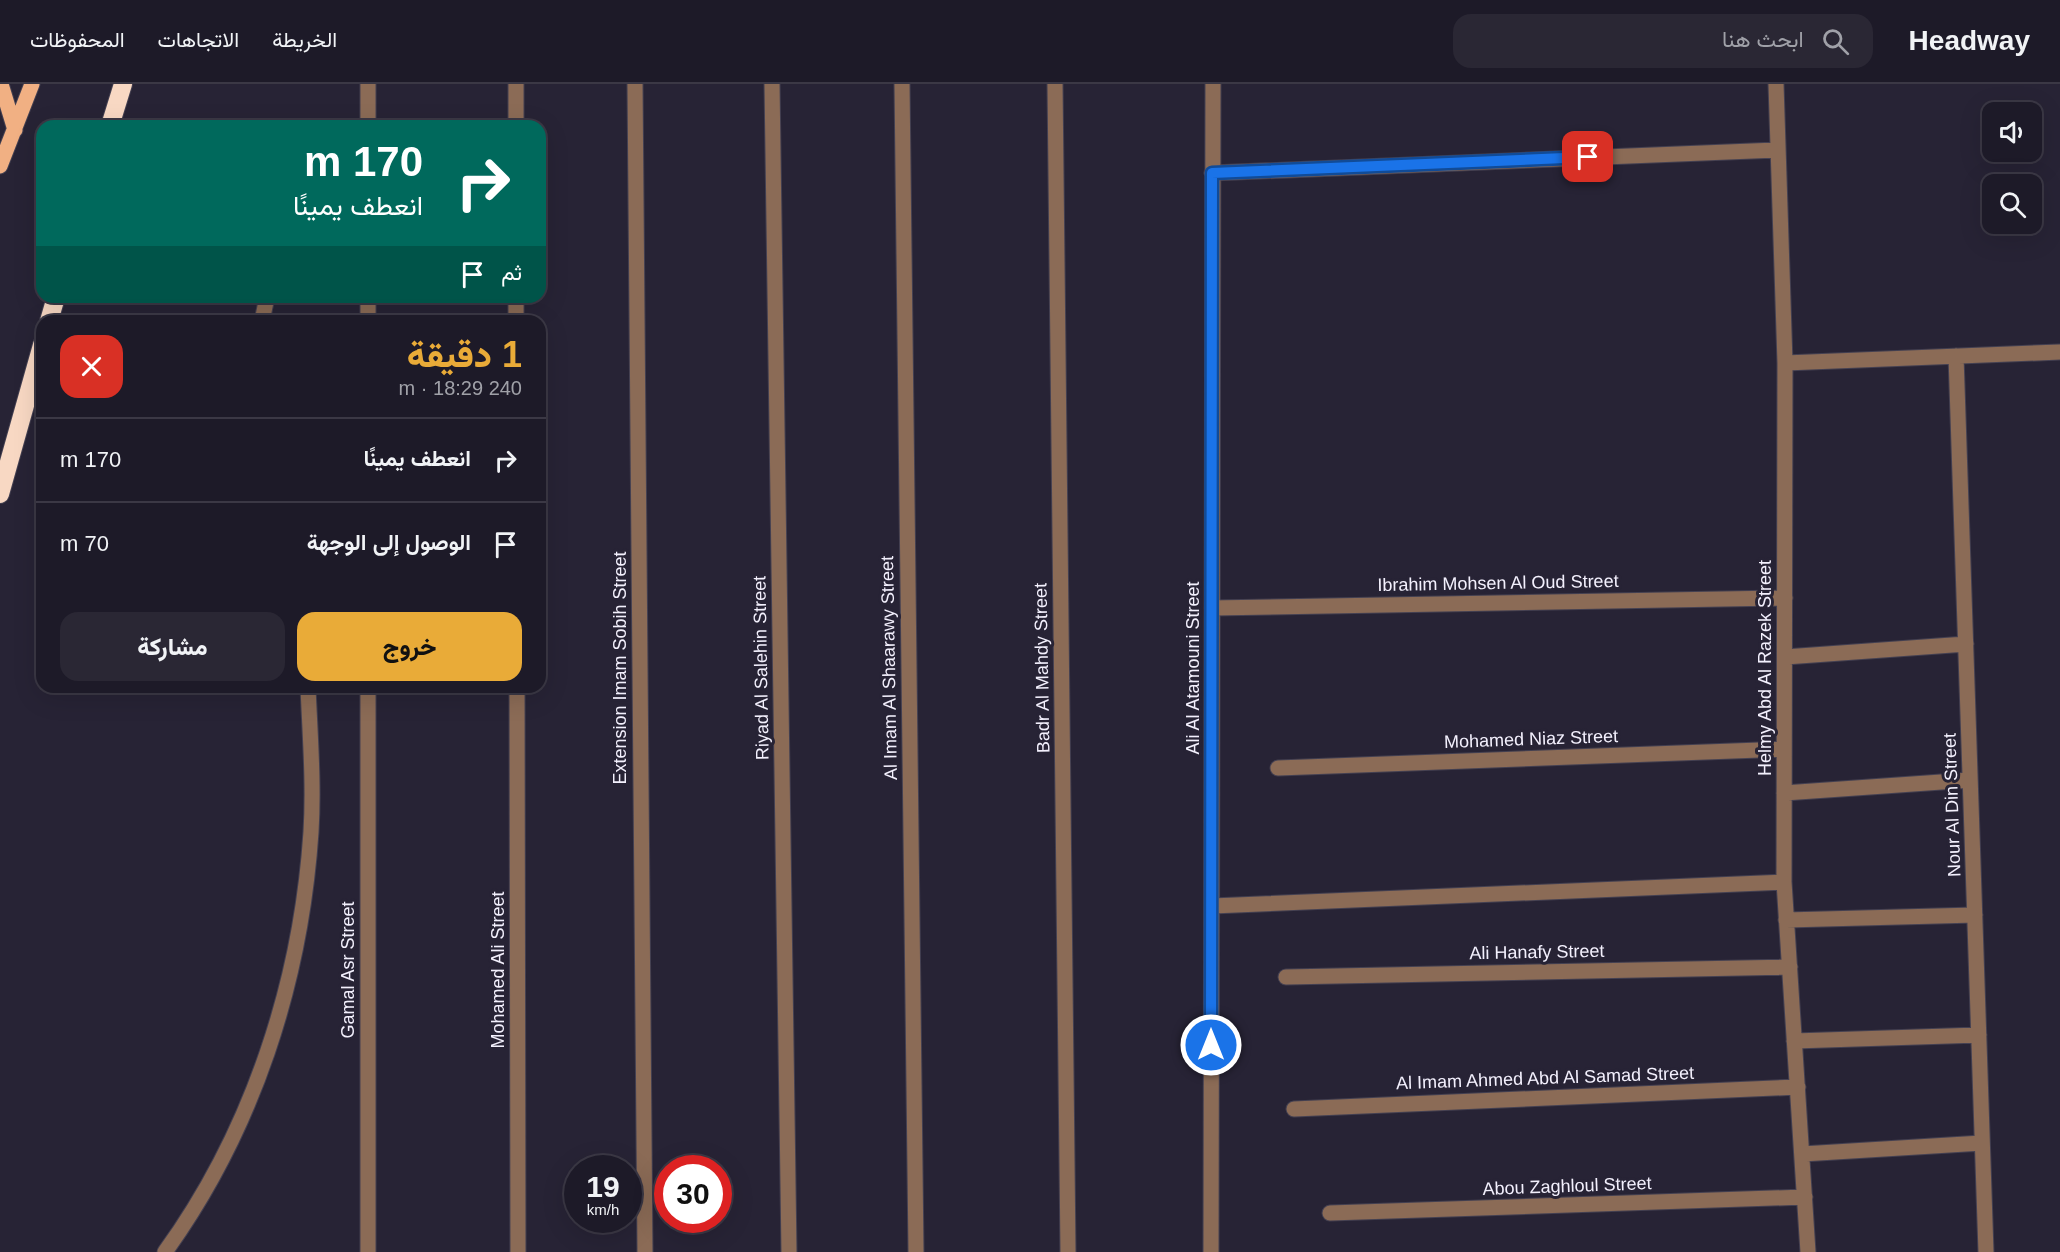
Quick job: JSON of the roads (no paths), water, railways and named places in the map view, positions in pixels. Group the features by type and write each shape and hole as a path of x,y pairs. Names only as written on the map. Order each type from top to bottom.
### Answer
{"highway":[{"path":"112,120 123,84"},
{"path":"0,494 36,366"}],"main road":[{"path":"1,84 15,130"},
{"path":"0,166 32,84"}],"street":[{"path":"368,84 368,120"},
{"path":"516,84 516,120"},
{"name":"Extension Imam Sobih Street","path":"635,84 645,1252"},
{"name":"Riyad Al Salehin Street","path":"772,84 789,1252"},
{"name":"Al Imam Al Shaarawy Street","path":"902,84 916,1252"},
{"name":"Badr Al Mahdy Street","path":"1054,84 1068,1252"},
{"name":"Ali Al Atamouni Street","path":"1211,1252 1213,84"},
{"name":"Helmy Abd Al Razek Street","path":"1776,84 1785,363 1784,882 1808,1252"},
{"path":"1212,173 1778,150"},
{"path":"1785,363 2060,352"},
{"name":"Nour Al Din Street","path":"1956,356 1986,1252"},
{"name":"Ibrahim Mohsen Al Oud Street","path":"1212,608 1785,598"},
{"path":"1785,657 1966,644"},
{"path":"165,1252 207,1187 235,1132 259,1076 276,1027 295,956 305,893 311,830 308,693"},
{"name":"Gamal Asr Street","path":"368,693 368,1252"},
{"name":"Mohamed Ali Street","path":"517,693 518,1252"},
{"name":"Mohamed Niaz Street","path":"1278,768 1784,749"},
{"path":"1784,793 1970,780"},
{"path":"1212,906 1784,882"},
{"path":"1786,920 1975,915"},
{"name":"Ali Hanafy Street","path":"1286,976 1790,967"},
{"path":"1794,1041 1979,1035"},
{"name":"Al Imam Ahmed Abd Al Samad Street","path":"1294,1108 1798,1087"},
{"path":"1802,1154 1982,1143"},
{"name":"Abou Zaghloul Street","path":"1330,1213 1805,1197"}]}
